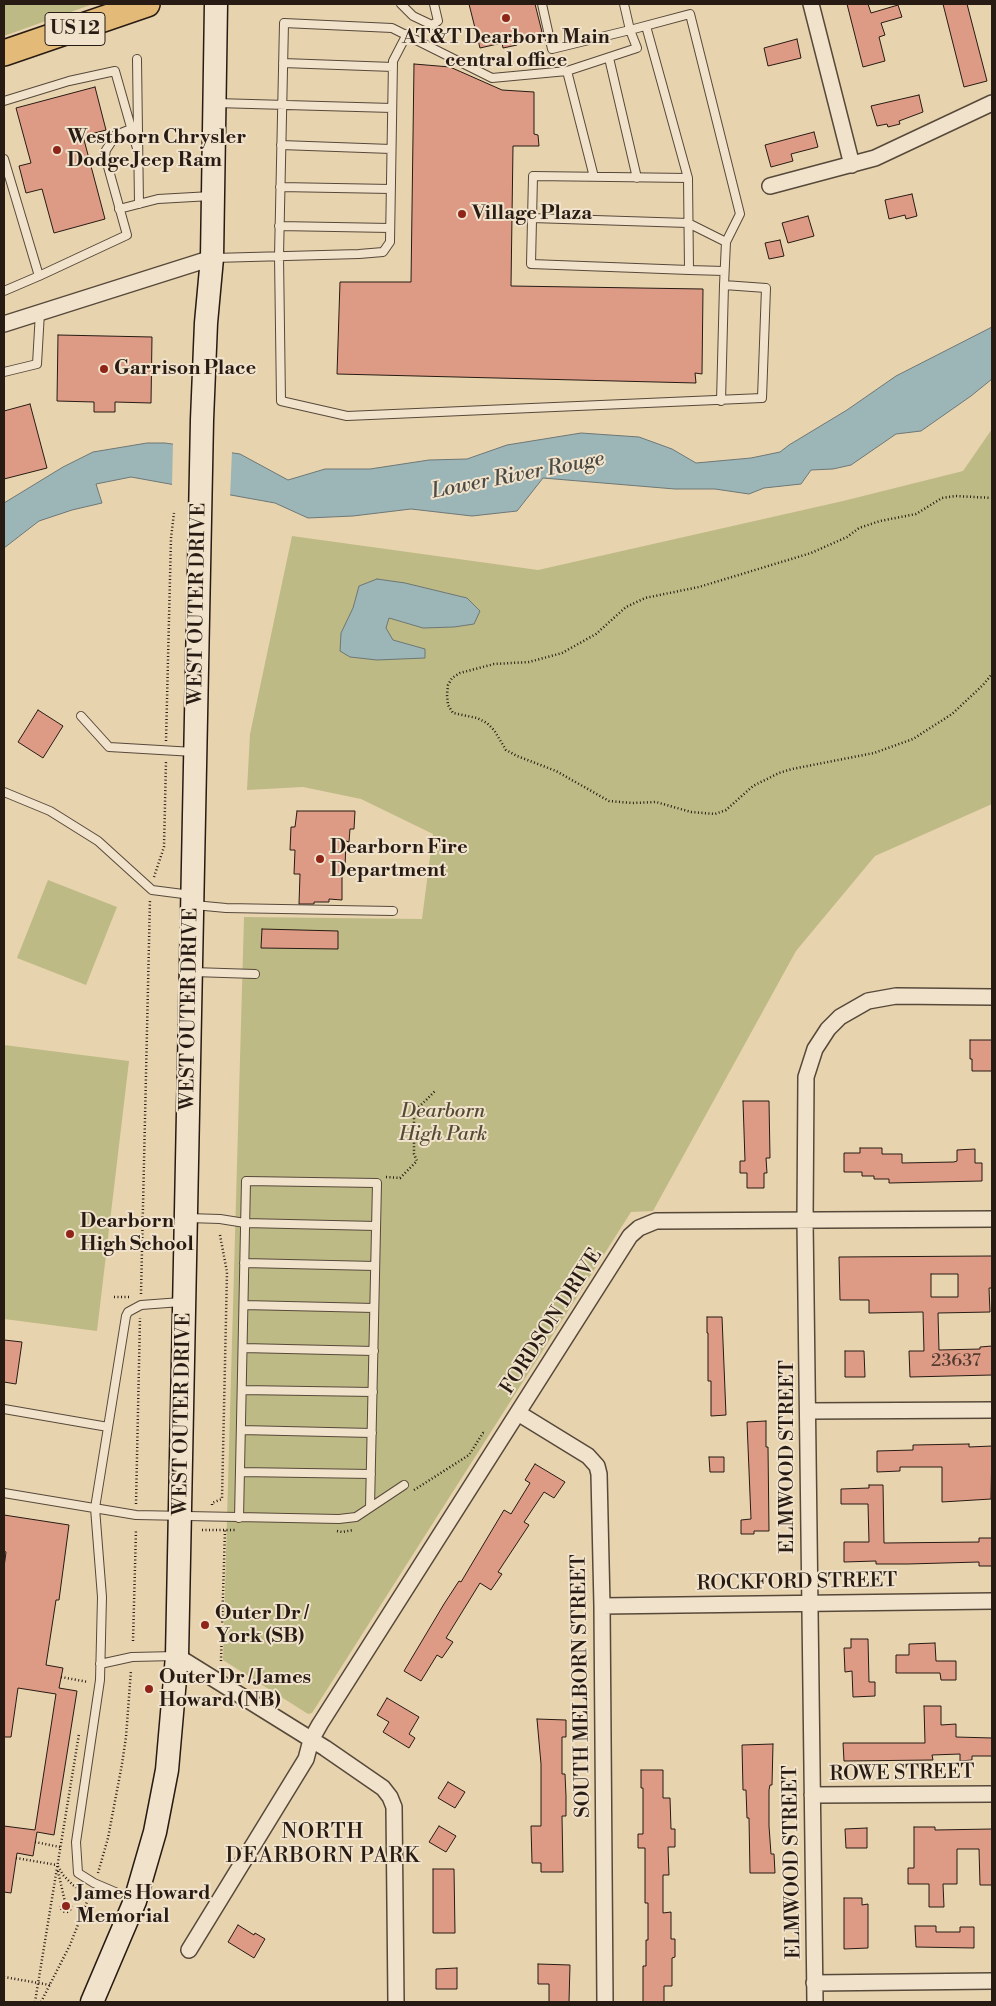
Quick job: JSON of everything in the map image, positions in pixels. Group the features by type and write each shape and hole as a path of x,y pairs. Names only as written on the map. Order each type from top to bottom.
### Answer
{"main road":[{"name":"US 12","path":"4,53 147,4"},
{"name":"WEST OUTER DRIVE","path":"92,2002 136,1901 155,1832 167,1770 177,1656 202,420 206,323 212,258 216,4"}],"street":[{"path":"811,4 852,165"},
{"path":"770,186 874,158 992,103"},
{"path":"4,324 212,258"},
{"name":"ELMWOOD STREET","path":"815,2002 805,1220 806,1077 813,1055 821,1039 840,1017 868,1001 896,996 992,997"},
{"name":"FORDSON DRIVE","path":"189,1950 306,1759 311,1740 320,1724 630,1236 639,1228 656,1221 992,1219"},
{"path":"808,1411 992,1410"},
{"name":"SOUTH MELBORN STREET","path":"518,1413 588,1456 597,1466 602,1606 605,2002"},
{"name":"ROCKFORD STREET","path":"602,1606 809,1602 992,1602"},
{"path":"177,1656 311,1740 383,1788 390,1797 394,1807 396,2002"},
{"name":"ROWE STREET","path":"812,1795 992,1794"},
{"path":"814,1982 992,1981"}],"lane":[{"path":"401,4 413,16 432,25 438,21 434,4"},
{"path":"542,4 552,49 690,14 740,214 726,242 721,401"},
{"path":"624,4 630,30 637,48 567,71 492,78 392,28 284,23 279,226 281,401 347,416 762,398 766,288 724,285"},
{"path":"646,26 688,178 689,270"},
{"path":"212,258 384,252 390,242 393,61 407,34"},
{"path":"609,58 636,178"},
{"path":"137,59 139,204"},
{"path":"283,64 393,67"},
{"path":"4,101 69,81 115,71 138,152"},
{"path":"567,71 594,177"},
{"path":"214,103 392,108"},
{"path":"4,290 39,276 127,235 105,156 106,150 116,135 131,129"},
{"path":"281,145 391,149"},
{"path":"4,159 39,276"},
{"path":"688,178 533,176 531,264 724,271"},
{"path":"280,186 391,189"},
{"path":"119,209 158,199 213,196"},
{"path":"532,218 688,223 726,242"},
{"path":"279,226 390,228"},
{"path":"4,372 37,364 40,312"},
{"path":"81,716 109,747 196,752"},
{"path":"4,792 50,811 98,842 152,890 226,908 394,911"},
{"path":"191,972 255,974"},
{"path":"239,1518 246,1181 377,1183 370,1507"},
{"path":"186,1218 220,1219 245,1223 376,1226"},
{"path":"244,1263 375,1266"},
{"path":"136,1901 94,1883 78,1873 76,1842 100,1680 102,1597 95,1508 128,1312 141,1304 185,1301"},
{"path":"244,1305 374,1308"},
{"path":"243,1348 374,1351"},
{"path":"242,1390 373,1392"},
{"path":"4,1409 108,1427"},
{"path":"241,1430 372,1433"},
{"path":"240,1472 371,1474"},
{"path":"4,1493 136,1515 339,1520 356,1517 404,1485"},
{"path":"100,1664 132,1657 177,1656"}],"path":[{"path":"992,498 956,496 942,498 916,514 880,521 859,528 839,541 811,552 699,587 645,598 626,607 596,634 562,652 529,662 494,664 460,673 452,678 448,685 447,695 448,705 453,713 477,718 487,723 494,730 506,750 556,771 609,801 620,803 656,802 691,812 715,814 726,810 753,786 779,773 874,753 913,739 952,714 992,674"},
{"path":"141,1297 150,902 154,876 164,847 171,538 174,513"},
{"path":"377,1183 384,1177 400,1178 417,1161 414,1154 414,1112 436,1090"},
{"path":"211,1530 212,1503 222,1499 227,1272 220,1235"},
{"path":"114,1297 132,1297"},
{"path":"136,1504 140,1316"},
{"path":"133,1641 136,1530"},
{"path":"221,1661 224,1530"},
{"path":"98,1872 108,1838 122,1764 131,1670"},
{"path":"86,1691 89,1674"},
{"path":"61,1677 88,1682"},
{"path":"35,2002 80,1730"},
{"path":"36,1842 60,1847"},
{"path":"16,1858 57,1865"},
{"path":"57,1865 58,1879 65,1902 68,1902 71,1906 71,1909 66,1912 62,1910 61,1906 65,1902"},
{"path":"41,2002 70,1945 90,1894"},
{"path":"4,1977 50,1985"}],"green space":[{"path":"93,4 4,36 4,5"},
{"name":"Dearborn High Park","path":"992,429 992,804 875,856 796,951 653,1211 631,1212 312,1713 308,1714 223,1660 244,917 422,919 433,834 361,799 303,787 247,790 250,734 292,536 538,570 843,501 963,471"},
{"path":"48,880 117,907 86,985 17,958"},
{"path":"4,1045 129,1061 97,1331 4,1319"}],"water":[{"name":"Lower River Rouge","path":"992,327 992,379 921,431 896,434 851,465 833,469 811,470 801,484 764,488 749,494 715,489 675,489 543,478 517,511 472,516 411,509 353,516 308,518 275,503 131,477 96,484 102,503 72,510 39,521 4,548 4,503 63,467 93,452 147,443 165,443 240,454 288,480 325,469 370,469 429,460 467,459 507,445 581,433 639,437 672,449 696,463 751,458 780,452 847,410 896,376"},
{"path":"377,579 405,583 467,598 480,611 474,624 454,627 423,628 389,618 386,628 393,640 425,649 425,658 377,660 350,657 340,651 341,633 353,608 359,586"}],"pier":[{"path":"173,442 232,451 230,497 172,486"}],"building":[{"name":"AT&T Dearborn Main central office","path":"469,4 535,4 542,32 516,39 517,45 503,48 502,43 480,48"},
{"path":"847,4 868,4 871,13 898,5 902,17 881,23 885,35 879,37 885,61 863,67"},
{"path":"943,4 967,4 987,81 964,87"},
{"path":"797,39 801,58 768,66 764,48"},
{"name":"Village Plaza","path":"414,64 450,67 502,90 534,92 534,134 538,135 539,146 513,146 511,286 703,289 702,374 695,373 696,383 337,374 340,282 411,282"},
{"name":"Westborn Chrysler Dodge Jeep Ram","path":"95,87 106,130 83,136 105,219 54,233 42,189 26,193 19,166 31,163 16,108"},
{"path":"919,95 923,112 899,121 900,124 888,127 887,124 877,126 871,106"},
{"path":"814,132 818,147 791,154 793,161 771,167 765,145"},
{"path":"912,194 917,216 906,219 905,215 889,219 885,200"},
{"path":"808,216 814,236 788,243 782,223"},
{"path":"780,240 784,256 769,259 765,243"},
{"name":"Garrison Place","path":"58,335 152,337 151,403 115,402 115,412 94,412 94,402 57,401"},
{"path":"30,404 47,468 4,479 4,411"},
{"path":"38,710 63,726 43,758 18,742"},
{"name":"Dearborn Fire Department","path":"297,811 355,811 354,829 350,829 349,842 346,841 345,867 342,867 342,900 329,899 329,902 299,904 300,874 294,874 295,850 290,850 291,827 295,827"},
{"path":"262,929 338,931 338,949 261,948"},
{"path":"970,1040 992,1040 992,1071 972,1071"},
{"path":"743,1101 769,1101 770,1158 766,1158 767,1173 764,1173 764,1188 747,1188 747,1173 740,1173 740,1161 745,1161"},
{"path":"860,1148 882,1148 882,1154 902,1154 902,1163 954,1162 957,1161 957,1150 975,1149 975,1163 982,1163 982,1181 889,1183 889,1179 874,1179 874,1176 862,1176 862,1172 844,1172 844,1153 860,1153"},
{"path":"992,1256 992,1288 989,1288 990,1312 938,1313 939,1350 980,1349 980,1347 992,1346 992,1375 910,1377 909,1351 924,1351 923,1312 869,1313 869,1300 840,1300 839,1257","holes":["931,1274 958,1274 958,1297 931,1297"]},
{"path":"707,1317 722,1317 726,1415 711,1416 711,1381 708,1381"},
{"path":"4,1340 22,1342 16,1384 4,1382"},
{"path":"845,1351 864,1351 865,1377 845,1377"},
{"path":"766,1421 769,1531 754,1531 754,1534 741,1534 741,1520 751,1519 747,1422"},
{"path":"969,1444 969,1447 992,1446 991,1499 942,1502 942,1467 900,1467 900,1471 877,1472 877,1451 913,1450 913,1445"},
{"path":"709,1457 724,1457 724,1472 710,1472"},
{"path":"535,1464 565,1482 554,1498 544,1492 524,1522 529,1525 498,1572 502,1574 491,1590 480,1583 446,1638 453,1642 442,1658 437,1655 421,1681 404,1671 504,1510 511,1514 530,1483 525,1480"},
{"path":"869,1485 883,1485 884,1543 979,1542 979,1538 992,1538 992,1566 979,1566 979,1562 876,1564 876,1561 844,1562 844,1542 869,1542 868,1504 841,1504 841,1489 869,1488"},
{"path":"4,1515 69,1525 59,1600 56,1600 46,1665 63,1668 59,1688 77,1691 54,1835 37,1832 33,1856 17,1853 11,1893 4,1892 4,1826 35,1830 56,1694 18,1688 11,1737 4,1737 4,1567 6,1552 4,1551"},
{"path":"851,1639 868,1639 869,1682 875,1682 875,1696 853,1697 852,1671 845,1672 844,1648 851,1648"},
{"path":"935,1643 936,1661 956,1661 956,1680 941,1680 940,1673 896,1673 896,1655 909,1655 909,1644"},
{"path":"387,1698 419,1717 409,1734 415,1738 409,1748 383,1732 389,1722 377,1715"},
{"path":"924,1706 941,1706 941,1725 956,1724 956,1737 992,1738 992,1756 972,1756 972,1760 960,1761 960,1754 932,1755 933,1760 844,1761 843,1743 925,1743"},
{"path":"537,1719 566,1720 566,1737 562,1737 562,1774 565,1774 566,1796 566,1816 562,1816 563,1872 541,1872 541,1863 532,1863 531,1826 541,1826 541,1764"},
{"path":"773,1744 772,1785 770,1785 769,1790 769,1826 771,1854 774,1854 775,1873 750,1873 749,1818 747,1818 746,1790 743,1790 742,1745"},
{"path":"641,1770 663,1770 663,1798 670,1798 671,1829 675,1829 675,1847 668,1847 669,1875 663,1875 663,1913 671,1912 671,1939 675,1939 675,1957 672,1958 672,1986 664,1986 664,2002 643,2002 643,1966 646,1966 646,1940 648,1940 648,1903 645,1903 645,1848 638,1848 638,1834 643,1834"},
{"path":"448,1782 465,1792 455,1808 438,1798"},
{"path":"439,1826 456,1836 446,1852 429,1842"},
{"path":"914,1827 935,1827 935,1830 992,1829 992,1885 980,1885 979,1849 957,1849 957,1884 943,1884 944,1907 929,1907 929,1884 908,1884 908,1868 914,1868"},
{"path":"867,1828 867,1848 846,1848 845,1829"},
{"path":"433,1869 454,1869 455,1933 433,1933"},
{"path":"844,1898 862,1898 862,1905 868,1904 868,1948 844,1949"},
{"path":"238,1925 254,1935 255,1933 265,1939 254,1958 228,1942"},
{"path":"915,1926 936,1926 936,1932 960,1932 960,1927 974,1927 974,1948 916,1947"},
{"path":"538,1964 570,1965 569,2002 549,2002 549,1984 538,1984"},
{"path":"457,1968 457,1989 436,1989 436,1969"}],"place":[{"name":"AT&T Dearborn Main central office","path":"506,18"},
{"name":"Westborn Chrysler Dodge Jeep Ram","path":"57,150"},
{"name":"Village Plaza","path":"462,214"},
{"name":"Garrison Place","path":"104,369"},
{"name":"Dearborn Fire Department","path":"320,859"},
{"name":"Dearborn High School","path":"70,1234"},
{"name":"Outer Dr / York (SB)","path":"205,1625"},
{"name":"Outer Dr / James Howard (NB)","path":"149,1689"},
{"name":"James Howard Memorial","path":"66,1906"}],"district":[{"name":"NORTH DEARBORN PARK","path":"323,1845"}]}
